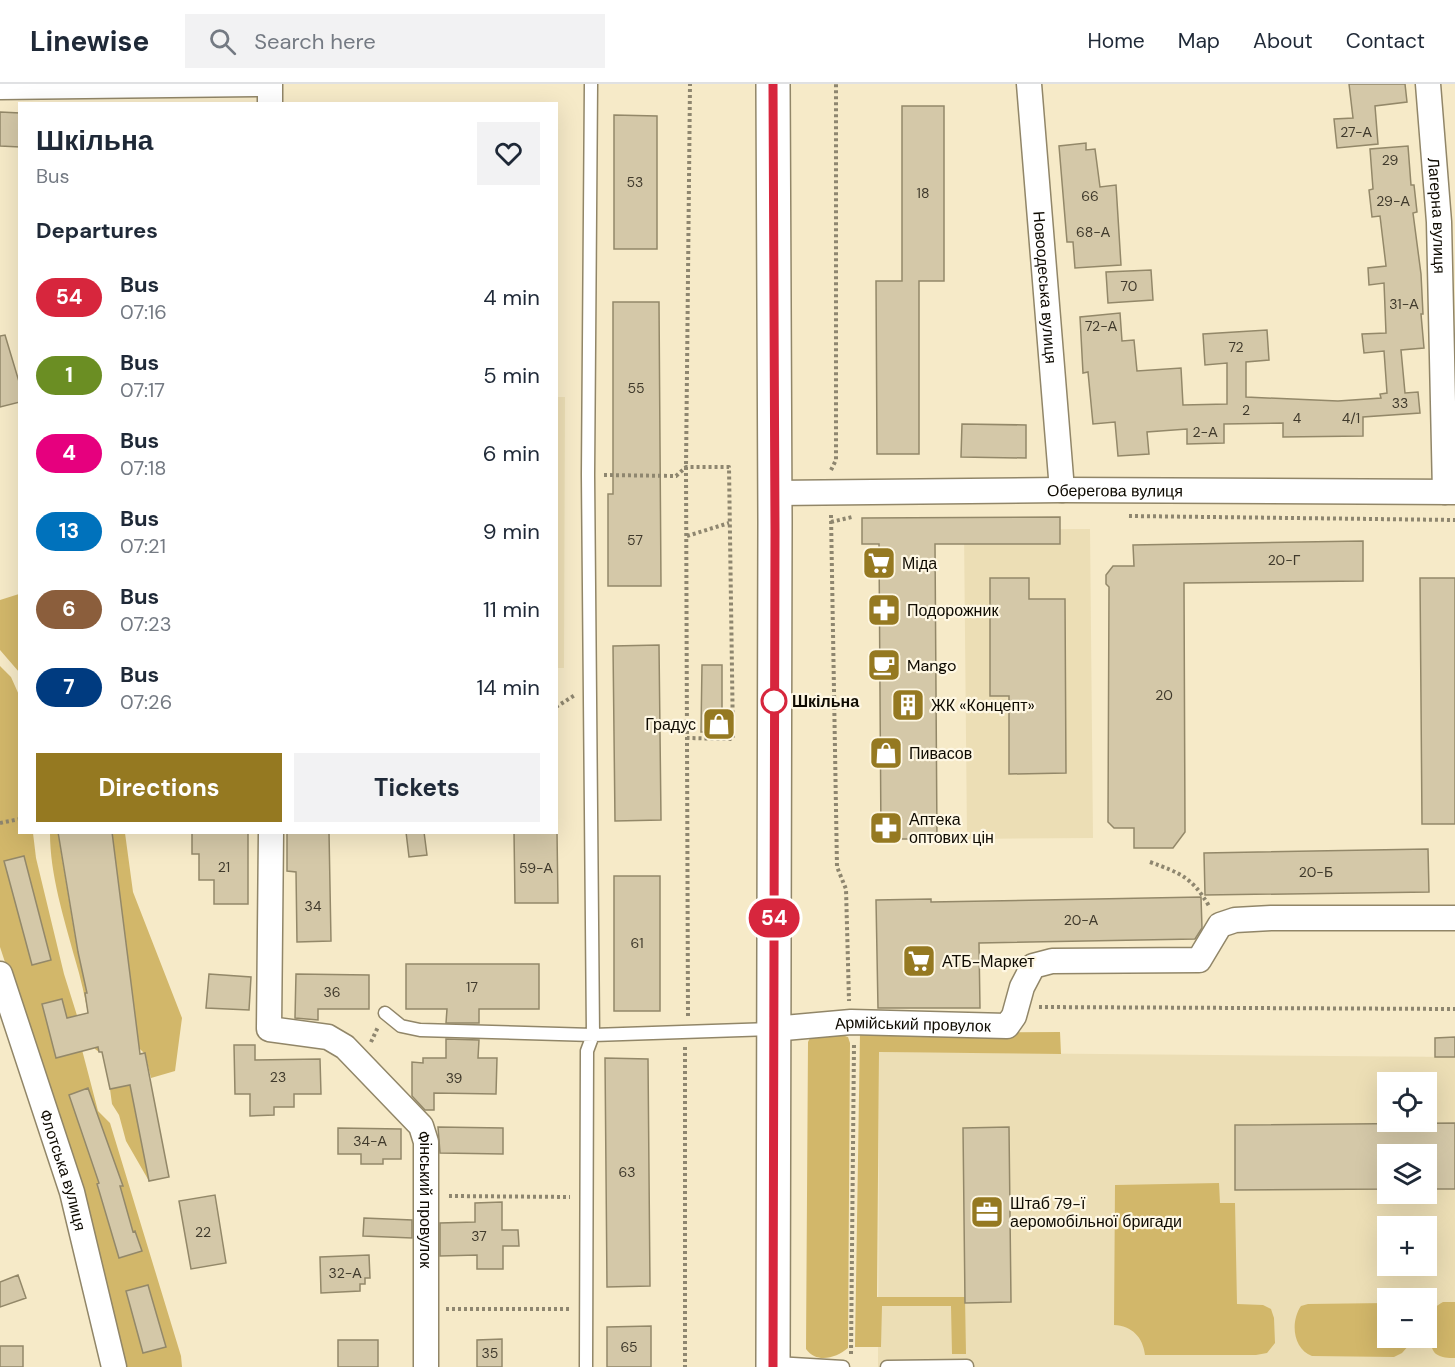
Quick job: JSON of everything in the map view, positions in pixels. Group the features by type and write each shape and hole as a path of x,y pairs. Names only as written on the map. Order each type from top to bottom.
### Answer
{"highway":[{"path":"773,84 775,493 773,1365"}],"street":[{"path":"0,87 258,84"},
{"path":"270,84 270,102"},
{"name":"Новоодеська вулиця","path":"1029,84 1062,490"},
{"name":"Лагерна вулиця","path":"1428,84 1439,222 1450,492"},
{"name":"Оберегова вулиця","path":"775,493 1062,490 1450,492"},
{"name":"Фінський провулок","path":"271,834 269,1029 328,1037 345,1047 421,1126 426,1142 426,1367"},
{"path":"1220,925 1235,920 1271,918 1455,918"},
{"name":"Армійський провулок","path":"773,1029 851,1022 1007,1026 1014,1016 1022,987 1033,966 1052,961 1199,960 1220,925"},
{"name":"Флотська вулиця","path":"0,974 72,1192 114,1367"}],"lane":[{"path":"586,1367 587,1051 593,1035 588,475 591,84"},
{"name":"Армійський провулок","path":"385,1013 402,1026 411,1029 593,1035 773,1029"},
{"path":"773,1365 843,1367"},
{"path":"887,1367 967,1366"}],"path":[{"path":"685,1367 685,1033 688,1021 686,467 690,84"},
{"path":"828,476 836,460 836,84"},
{"path":"588,475 676,476 686,467 729,467 733,739 687,738"},
{"path":"831,508 837,867 846,889 851,1022 855,1048 851,1355"},
{"path":"831,522 861,514"},
{"path":"1122,515 1455,520"},
{"path":"686,536 729,523"},
{"path":"0,823 18,819"},
{"path":"1150,862 1182,874 1203,896 1220,925"},
{"path":"1017,1007 1455,1009"},
{"path":"356,1059 368,1049 385,1013"},
{"path":"427,1196 586,1197"},
{"path":"427,1308 586,1310"}],"shaded area":[{"path":"558,397 565,397 564,668 558,668"},
{"path":"1090,529 1093,838 967,839 964,530"},
{"path":"18,594 18,671 0,650 0,600"},
{"path":"0,666 11,677 18,693 18,834 33,834 36,858 64,974 80,1025 81,1046 98,1111 110,1123 181,1356 182,1367 123,1367 83,1199 0,947"},
{"path":"50,834 58,834 75,936 99,1052 95,1049 81,981 58,896"},
{"path":"112,834 125,834 133,892 182,1018 175,1071 151,1078 145,1054 139,1048"},
{"path":"1060,1032 1061,1054 879,1052 877,1297 965,1297 966,1354 952,1354 951,1306 882,1306 881,1347 855,1347 860,1033"},
{"path":"842,1035 848,1037 850,1043 848,1348 832,1357 821,1358 810,1354 806,1349 808,1042 810,1038"},
{"path":"879,1052 1455,1057 1455,1367 878,1367"},
{"path":"130,1085 149,1181 126,1141 119,1115 112,1104 110,1089"},
{"path":"1219,1183 1220,1203 1235,1203 1237,1304 1263,1305 1271,1309 1274,1318 1275,1343 1267,1353 1256,1355 1145,1355 1142,1343 1136,1334 1131,1330 1114,1325 1115,1185"},
{"path":"1443,1302 1455,1302 1455,1358 1438,1355 1432,1348 1437,1348 1438,1305"},
{"path":"1377,1303 1377,1348 1406,1348 1394,1357 1312,1356 1301,1347 1295,1334 1295,1320 1298,1312 1301,1306"}],"building":[{"path":"1349,84 1405,84 1407,102 1375,106 1378,144 1337,148 1334,119 1353,118"},
{"path":"902,106 944,106 944,281 919,281 919,454 877,454 876,281 902,281"},
{"path":"0,112 18,113 18,147 0,146"},
{"path":"614,115 657,116 657,249 614,249"},
{"path":"1086,143 1086,150 1095,149 1100,187 1116,185 1121,265 1075,268 1073,242 1067,242 1059,146"},
{"path":"1408,146 1411,185 1414,185 1417,212 1413,213 1421,274 1424,348 1401,350 1405,393 1418,392 1420,413 1363,417 1363,436 1283,437 1283,423 1224,424 1224,443 1187,444 1187,429 1147,432 1149,454 1118,456 1115,422 1093,424 1088,372 1083,373 1080,317 1120,313 1122,341 1134,340 1137,371 1181,368 1183,405 1227,404 1227,363 1205,365 1203,334 1267,330 1269,360 1246,362 1246,397 1338,401 1381,398 1380,394 1387,393 1384,351 1364,353 1362,334 1386,333 1384,283 1369,285 1368,268 1386,266 1380,216 1372,217 1369,190 1373,189 1370,149"},
{"path":"1151,270 1153,300 1108,303 1106,272"},
{"path":"613,302 659,302 661,586 608,586 608,494 613,494"},
{"path":"5,335 18,378 18,402 0,407 0,336"},
{"path":"962,424 1026,425 1026,458 961,457"},
{"name":"ЖК «Концепт»","path":"1060,517 1060,544 935,544 937,839 881,839 879,544 862,544 862,518"},
{"path":"1363,541 1363,581 1184,583 1185,832 1173,848 1134,848 1134,828 1114,828 1108,822 1109,587 1106,584 1106,575 1113,566 1134,566 1133,545"},
{"path":"990,578 1029,578 1029,599 1065,599 1066,773 1009,774 1009,696 990,696"},
{"path":"1420,578 1455,578 1455,824 1422,824"},
{"path":"659,645 661,820 615,821 613,646"},
{"path":"702,665 722,665 722,732 701,732"},
{"path":"58,834 112,834 140,1054 145,1053 169,1177 149,1181 130,1085 110,1089 102,1052 99,1052 98,1047 56,1058 42,1004 62,999 67,1018 88,1013 85,993 87,993"},
{"path":"192,834 248,834 248,904 214,904 214,880 199,880 199,854 192,854"},
{"path":"287,834 329,834 331,941 297,942 296,872 287,871"},
{"path":"406,834 424,834 427,855 409,857"},
{"path":"514,834 557,834 558,903 515,903"},
{"path":"1428,849 1429,892 1205,895 1204,853"},
{"path":"24,856 51,960 32,965 4,861"},
{"path":"614,876 660,876 660,1011 614,1011"},
{"path":"1201,897 1202,928 1195,939 979,943 980,1008 878,1008 876,900 931,899 931,902"},
{"path":"406,964 539,964 539,1009 479,1009 479,1023 446,1023 447,1009 406,1009"},
{"path":"209,974 251,977 249,1010 206,1008"},
{"path":"296,974 369,975 369,1009 318,1009 318,1020 295,1018"},
{"path":"1455,1037 1455,1057 1435,1057 1435,1038"},
{"path":"446,1039 479,1040 478,1058 497,1058 496,1094 434,1093 434,1110 425,1110 412,1096 412,1062 423,1063 423,1058 446,1058"},
{"path":"234,1045 255,1045 255,1060 320,1059 321,1094 294,1094 294,1107 274,1107 274,1115 250,1116 250,1094 235,1094"},
{"path":"605,1058 648,1059 650,1286 607,1287"},
{"path":"88,1088 123,1186 120,1186 133,1232 135,1231 142,1251 119,1258 97,1184 99,1183 69,1095"},
{"path":"1437,1123 1455,1123 1455,1189 1437,1189 1437,1144 1377,1144 1377,1189 1235,1190 1235,1125 1377,1124 1377,1132 1437,1132"},
{"path":"438,1127 503,1128 503,1154 440,1153"},
{"name":"Штаб 79-ї аеромобільної бригади","path":"1009,1127 1011,1302 965,1303 963,1128"},
{"path":"338,1128 401,1129 401,1159 383,1159 383,1164 361,1164 361,1154 338,1154"},
{"path":"215,1195 226,1263 191,1269 179,1201"},
{"path":"502,1202 502,1230 518,1230 519,1246 503,1246 503,1269 477,1269 477,1255 440,1256 440,1223 475,1222 475,1203"},
{"path":"364,1218 412,1220 412,1238 363,1236"},
{"path":"369,1255 370,1278 365,1278 365,1284 360,1284 360,1291 321,1293 320,1257"},
{"path":"18,1275 26,1298 0,1307 0,1282"},
{"path":"148,1285 166,1347 143,1353 126,1291"},
{"path":"651,1326 651,1367 607,1367 607,1327"},
{"path":"502,1339 502,1367 477,1367 477,1340"},
{"path":"338,1340 378,1340 378,1367 338,1367"},
{"path":"0,1346 23,1346 23,1367 0,1367"}],"bus line":[{"name":"54","path":"773,84 775,532 773,1367"}],"place":[{"name":"Міда","path":"879,563"},
{"name":"Подорожник","path":"884,610"},
{"name":"Mango","path":"884,665"},
{"name":"Шкільна","path":"774,701"},
{"name":"ЖК «Концепт»","path":"908,705"},
{"name":"Градус","path":"719,724"},
{"name":"Пивасов","path":"886,753"},
{"name":"Аптека оптових цін","path":"886,828"},
{"name":"АТБ-Маркет","path":"919,961"},
{"name":"Штаб 79-ї аеромобільної бригади","path":"987,1212"}]}
